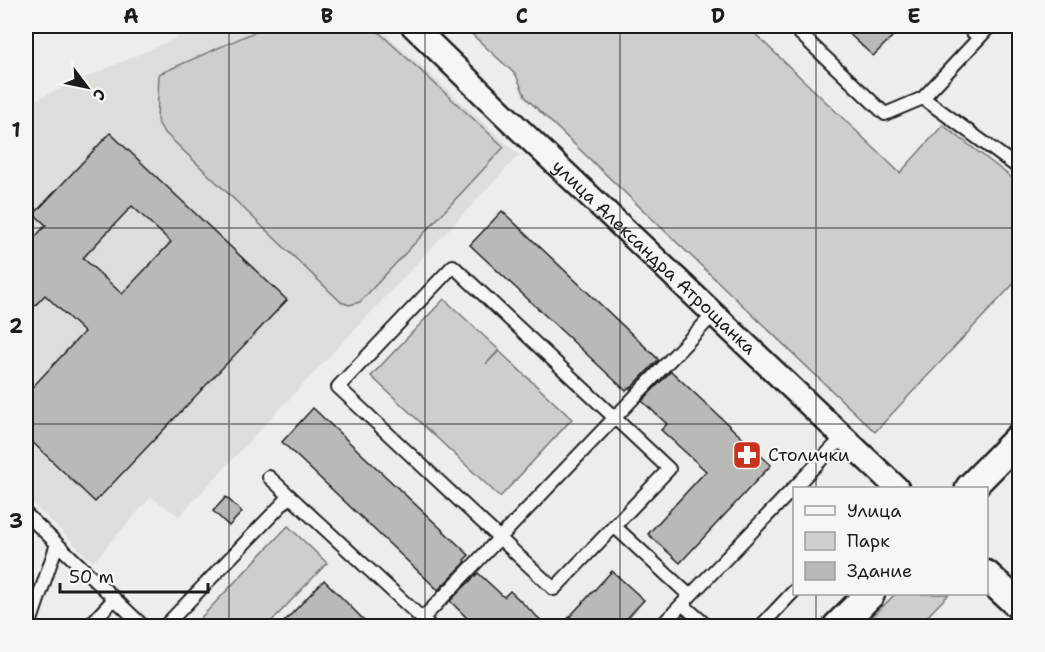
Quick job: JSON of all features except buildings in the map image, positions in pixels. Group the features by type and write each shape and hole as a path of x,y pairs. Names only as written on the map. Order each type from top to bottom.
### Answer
{"street":[{"name":"улица Александра Атрощанка","path":"412,26 894,487"},
{"path":"972,487 1020,437"},
{"path":"988,576 1020,606"},
{"path":"838,627 869,595"}],"lane":[{"path":"792,26 885,114 923,98 990,26"},
{"path":"967,26 979,38"},
{"path":"923,98 1020,169"},
{"path":"453,266 669,469 614,526 554,589 338,387 453,266"},
{"path":"269,477 426,623 500,538 714,314"},
{"path":"795,487 843,437"},
{"path":"661,627 793,489"},
{"path":"165,627 291,496"},
{"path":"26,514 143,627"},
{"path":"614,526 686,600 707,627"},
{"path":"28,627 57,544"},
{"path":"761,627 793,593"},
{"path":"89,627 114,599"}],"shaded area":[{"path":"203,26 377,26 519,155 179,516 151,497 93,562 26,497 26,104"}],"green space":[{"path":"268,26 372,26 504,147 360,302 349,305 341,302 163,131 157,120 159,74"},
{"path":"463,26 747,26 900,173 943,125 1019,183 1019,278 875,432 526,98 516,75"},
{"path":"444,299 499,350 486,364 499,351 572,419 500,497 371,376"},
{"path":"288,526 327,563 267,626 193,626"},
{"path":"894,595 948,595 918,626 864,626"}],"place":[{"name":"Столички","path":"747,455"}]}
